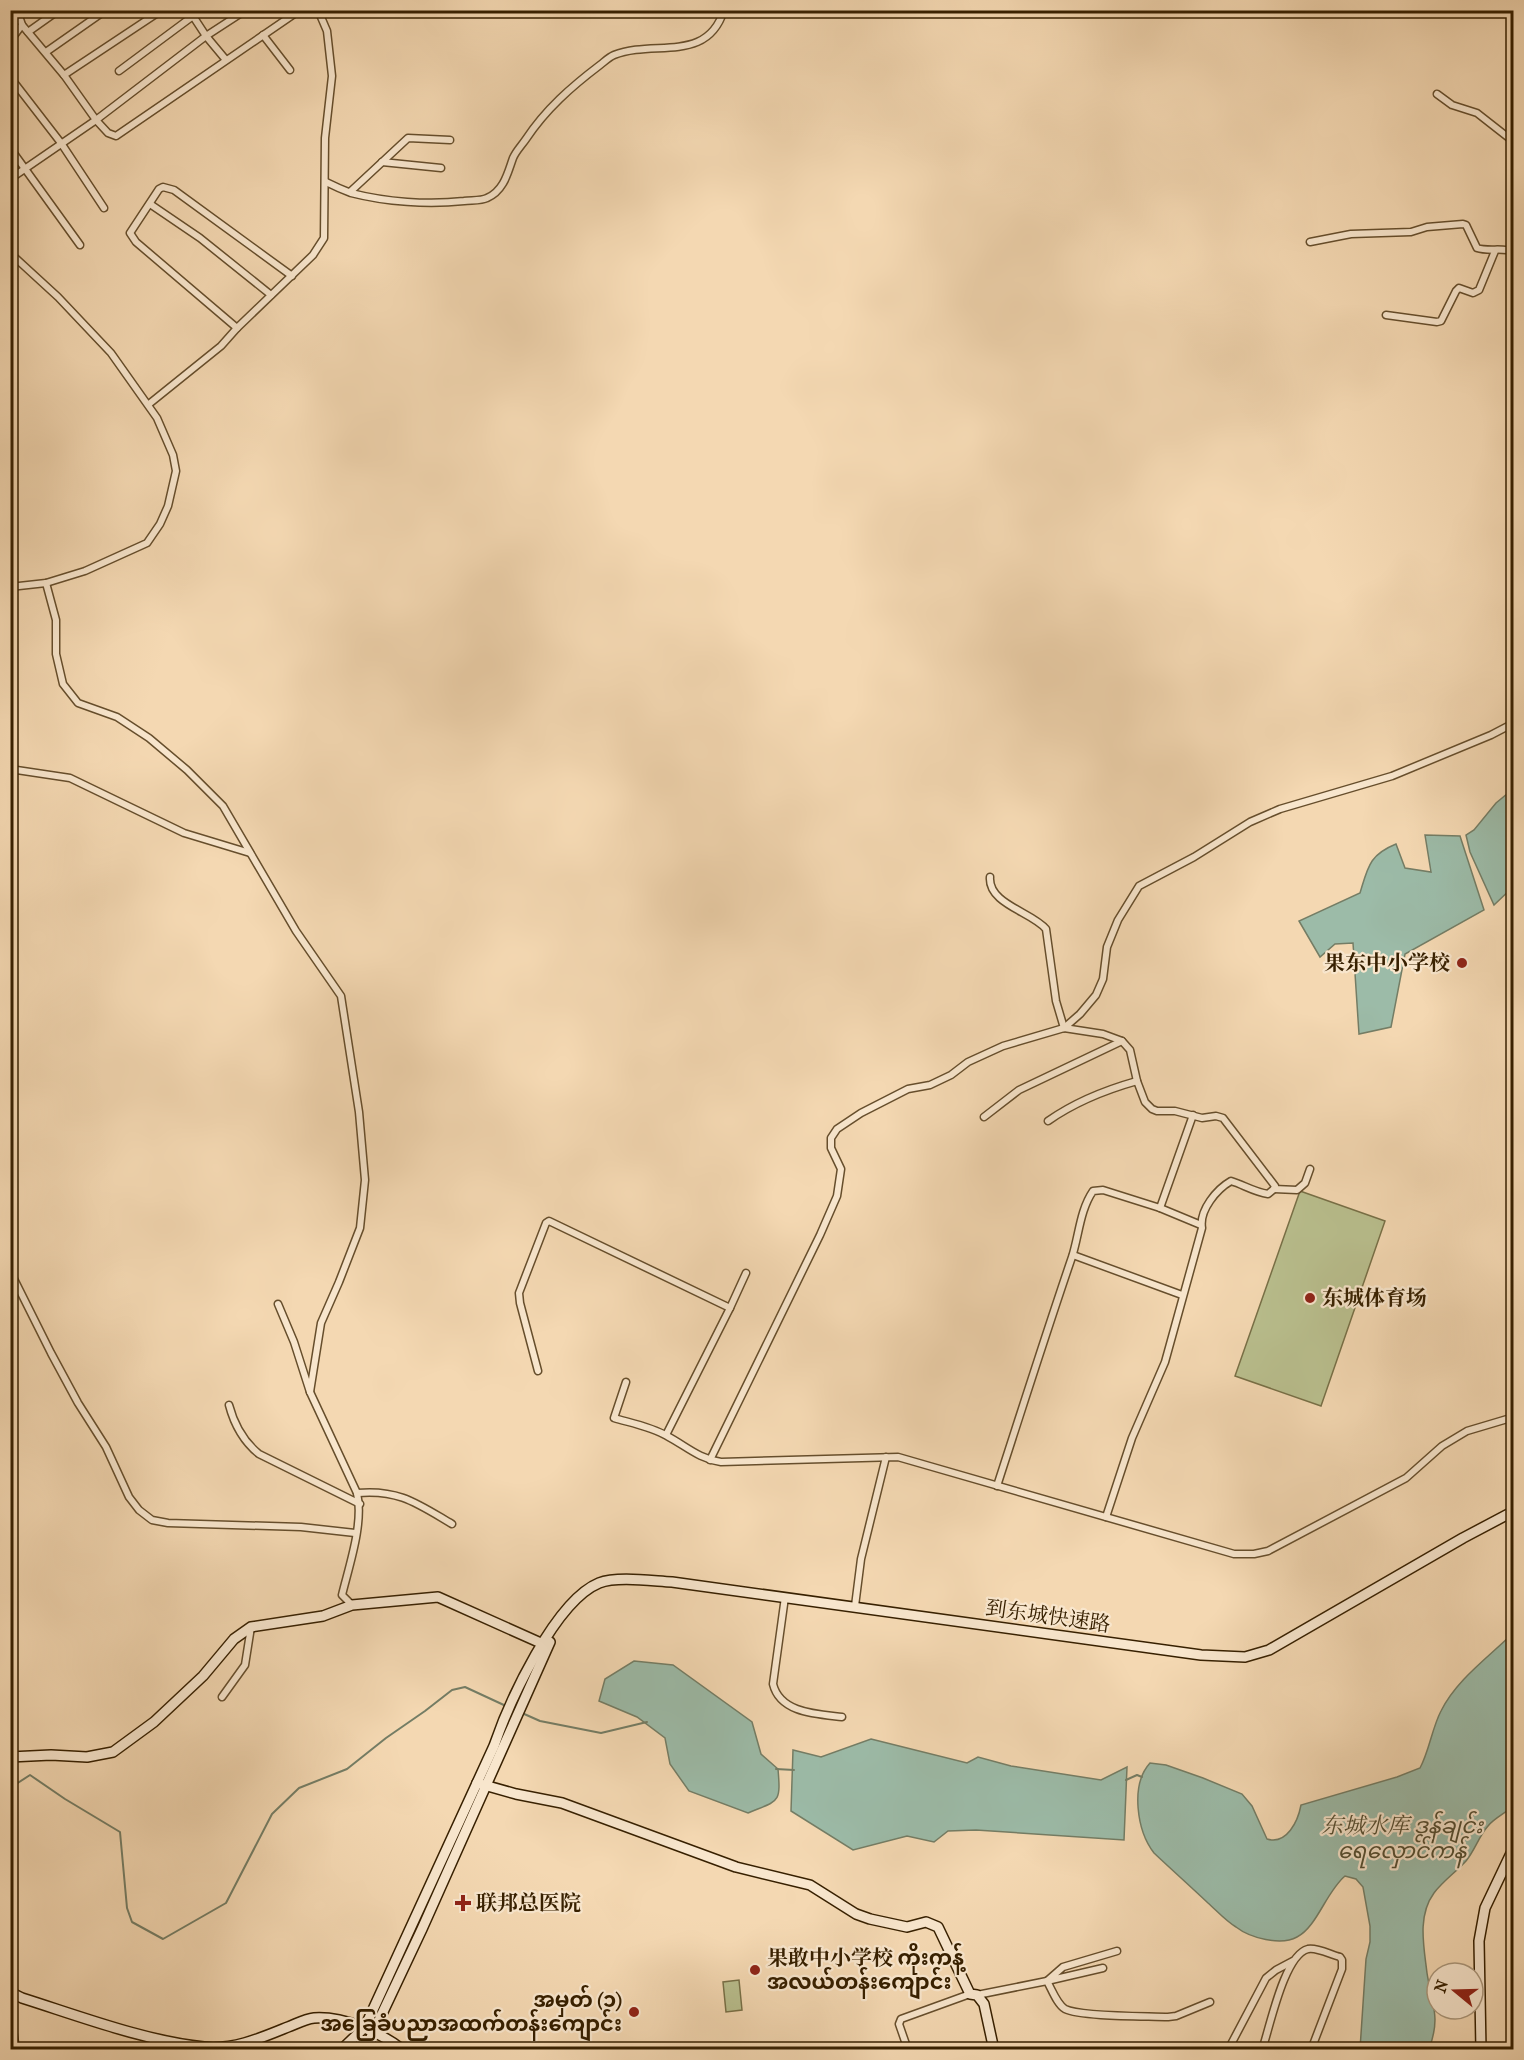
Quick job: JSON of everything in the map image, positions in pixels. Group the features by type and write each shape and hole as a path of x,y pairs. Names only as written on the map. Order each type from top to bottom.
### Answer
{"main road":[{"name":"到东城快速路","path":"482,1785 501,1726 543,1644 573,1601 600,1582 644,1580 672,1582 1157,1650 1245,1657 1269,1650 1514,1511"},
{"path":"10,1757 51,1755 87,1757 113,1752 132,1740 178,1699 203,1676 234,1639 251,1627 323,1616 352,1605 438,1597 543,1644"},
{"name":"到东城快速路","path":"482,1785 523,1704 558,1621"},
{"path":"482,1785 562,1803 736,1867 810,1885 856,1914 870,1919 907,1927 927,1922 938,1927 974,1995 984,2004 994,2049"},
{"path":"341,2049 365,2027 482,1785"},
{"path":"365,2049 482,1785"},
{"path":"1486,2049 1481,2049 1479,1941 1485,1908 1514,1847"},
{"path":"10,1992 22,1998 118,2028 204,2047 224,2047 248,2043 313,2018 365,2027 403,2049"}],"street":[{"path":"17,10 22,25 64,75 96,120 108,133 116,136 300,10"},
{"path":"28,32 59,10"},
{"path":"46,52 106,10"},
{"path":"64,75 162,10"},
{"path":"10,179 96,120 206,36 246,10"},
{"path":"149,405 221,346 313,255 324,238 325,138 332,76 327,31 318,10"},
{"path":"326,182 350,192 411,201 449,202 487,199 499,189 510,170 514,157 533,127 575,83 613,55 651,48 680,47 705,39 720,24 724,10"},
{"path":"119,71 191,12 206,36 226,60"},
{"path":"10,41 22,25"},
{"path":"263,35 290,70"},
{"path":"10,77 61,143 104,208"},
{"path":"1437,94 1452,105 1477,112 1514,142"},
{"path":"350,192 408,138 450,140"},
{"path":"10,148 80,245"},
{"path":"382,162 441,168"},
{"path":"237,328 136,242 130,233 159,189 163,187 174,190 292,276"},
{"path":"150,204 200,238 271,295"},
{"path":"1310,242 1351,234 1411,232 1427,227 1462,224 1466,225 1477,248 1514,252"},
{"path":"1386,315 1441,321 1459,288 1473,293 1479,290 1495,251"},
{"path":"10,253 58,297 111,353 157,418 173,455 176,471 168,506 160,524 147,543 85,571 46,582 10,587"},
{"path":"46,582 56,620 56,654 63,684 78,703 117,717 149,738 187,770 223,806 296,932 341,996 359,1112 365,1180 360,1228 321,1323 310,1392"},
{"path":"710,1460 837,1196 841,1169 831,1148 831,1138 837,1129 861,1113 908,1089 930,1085 951,1075 968,1062 1003,1046 1064,1028 1096,995 1103,979 1107,948 1118,920 1139,886 1194,857 1250,822 1280,809 1392,776 1491,735 1514,723"},
{"path":"10,769 70,778 184,833 250,853"},
{"path":"990,877 994,893 1046,929 1056,1001 1064,1028"},
{"path":"1064,1028 1103,1034 1122,1041 1130,1050 1137,1081 1145,1102 1152,1109 1175,1111 1202,1118 1216,1116 1223,1118 1274,1183 1275,1189"},
{"path":"984,1117 1020,1090 1122,1041"},
{"path":"1048,1121 1062,1111 1107,1089 1137,1081"},
{"path":"1160,1208 1193,1115"},
{"path":"1106,1517 1132,1438 1165,1362 1208,1205 1220,1187 1231,1181 1254,1192 1268,1194 1275,1189 1297,1190 1305,1183 1310,1170"},
{"path":"997,1486 1073,1255 1086,1200 1093,1191 1102,1190 1160,1208 1201,1225"},
{"path":"538,1371 519,1293 542,1233 549,1221 730,1308"},
{"path":"1073,1255 1182,1295"},
{"path":"10,1271 78,1403 106,1448 129,1497 139,1510 152,1520 168,1523 301,1527 356,1533"},
{"path":"666,1435 746,1273"},
{"path":"278,1304 294,1342 310,1392 360,1504 342,1595 352,1605"},
{"path":"626,1382 614,1418 666,1435 694,1454 710,1460 721,1462 898,1457 1234,1554 1268,1551 1406,1478 1442,1446 1467,1431 1514,1417"},
{"path":"229,1405 232,1418 239,1430 259,1454 360,1504"},
{"path":"855,1606 861,1559 886,1457"},
{"path":"357,1493 378,1491 412,1500 452,1524"},
{"path":"785,1597 773,1684 775,1694 785,1703 802,1711 842,1718"},
{"path":"222,1697 245,1665 251,1627"},
{"path":"1262,2049 1285,1973 1305,1950 1311,1948 1340,1957 1342,1960 1342,1969 1311,2049"},
{"path":"1047,1982 1064,1967 1117,1951"},
{"path":"1228,2049 1266,1978 1295,1960"},
{"path":"908,2049 899,2024 901,2019 974,1995 1047,1982 1103,1968"},
{"path":"1047,1982 1058,2002 1065,2009 1084,2012 1168,2017 1210,2002"},
{"path":"10,2009 16,2049"}],"green space":[{"name":"东城体育场","path":"1300,1191 1385,1221 1321,1406 1235,1376"},
{"path":"739,1980 742,2010 726,2012 723,1982"}],"water":[{"path":"1513,789 1513,887 1494,905 1470,852 1466,835 1474,830 1496,803"},
{"path":"1425,835 1460,836 1484,910 1405,954 1391,1027 1359,1034 1353,943 1335,944 1320,957 1299,921 1360,893 1365,876 1375,857 1396,844 1405,868 1431,872"},
{"name":"东城水库 ဒွန်ချင်း ရေလှောင်ကန်","path":"1513,1633 1513,1806 1488,1826 1466,1861 1434,1893 1425,1912 1423,1942 1425,1961 1425,2021 1435,2021 1429,2049 1360,2049 1366,1959 1370,1942 1370,1926 1363,1887 1356,1879 1345,1876 1304,1932 1290,1940 1274,1941 1242,1931 1225,1919 1154,1853 1143,1833 1140,1821 1138,1795 1140,1783 1150,1763 1166,1765 1203,1778 1242,1794 1252,1806 1267,1839 1280,1838 1286,1835 1294,1824 1301,1805 1420,1768 1438,1718 1448,1699 1474,1669"},
{"path":"634,1661 673,1665 752,1722 761,1754 778,1769 778,1795 772,1803 748,1813 689,1791 670,1764 665,1738 637,1717 599,1701 605,1679"},
{"path":"871,1739 967,1763 978,1757 1011,1766 1101,1780 1127,1767 1124,1840 976,1830 948,1831 934,1842 907,1836 853,1850 791,1811 793,1750 821,1757"}],"waterway":[{"path":"10,1788 30,1775 120,1832 127,1908 132,1922 163,1939 226,1903 272,1814 299,1788 347,1769 452,1690 465,1687 506,1706"},
{"path":"522,1713 540,1721 601,1733 647,1722"},
{"path":"776,1769 794,1770"},
{"path":"1126,1780 1137,1775 1142,1777"}],"place":[{"name":"果东中小学校","path":"1462,963"},
{"name":"东城体育场","path":"1310,1298"},
{"name":"联邦总医院","path":"463,1903"},
{"name":"果敢中小学校 ကိုးကန့် အလယ်တန်းကျောင်း","path":"755,1970"},
{"name":"အမှတ် (၁) အခြေခံပညာအထက်တန်းကျောင်း","path":"634,2012"}]}
